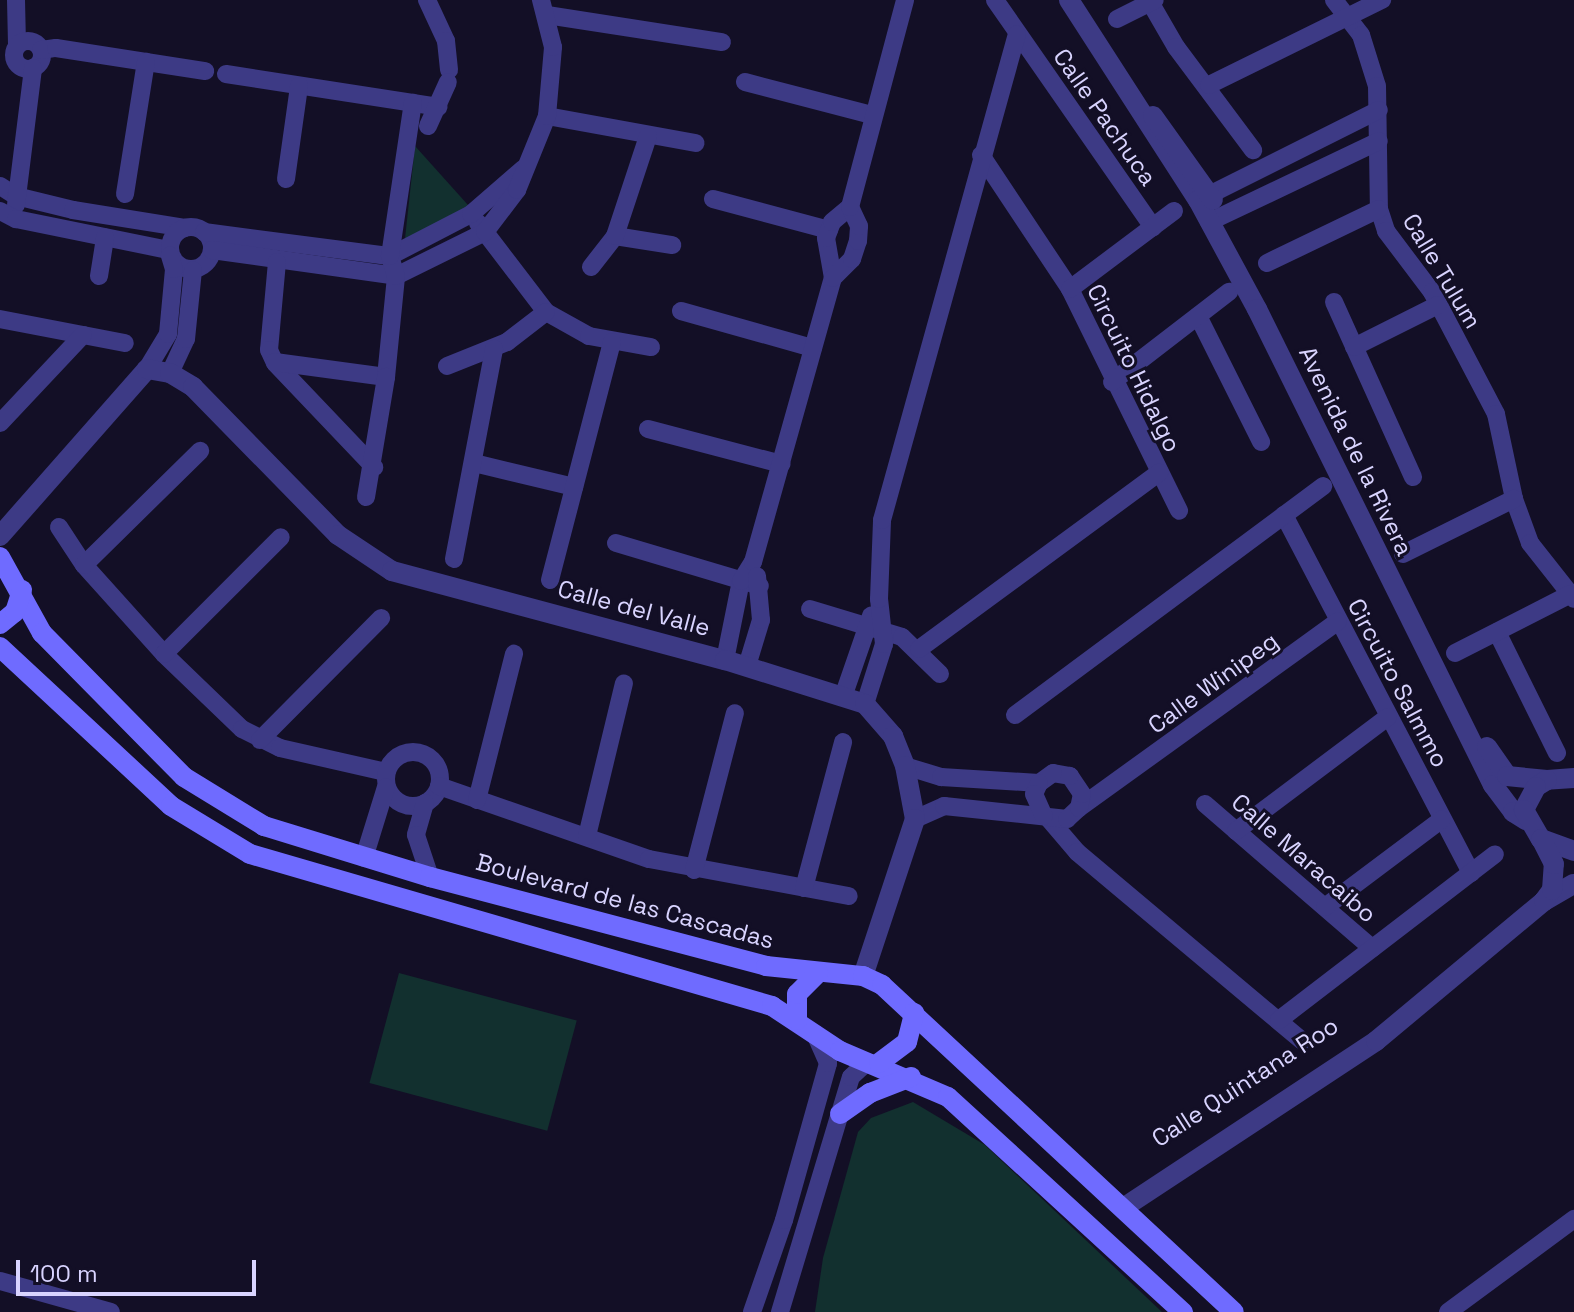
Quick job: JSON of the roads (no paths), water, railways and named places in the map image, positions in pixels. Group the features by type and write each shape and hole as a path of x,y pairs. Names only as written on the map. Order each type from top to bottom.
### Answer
{"main road":[{"name":"Boulevard de las Cascadas","path":"0,557 22,590 42,633 184,777 264,826 430,877 766,966 863,976 882,985 1234,1312"},
{"path":"0,624 15,612 22,590"},
{"path":"0,647 171,806 250,854 772,1006 815,1034 873,1063 911,1077 960,1107 1183,1312"},
{"path":"797,1020 797,994 818,973"},
{"path":"873,1063 907,1042 914,1013"},
{"path":"840,1114 879,1088 911,1077"}],"street":[{"path":"16,0 13,31 17,45 16,63 33,68"},
{"path":"427,0 446,41 448,76 428,126"},
{"name":"Calle Pachuca","path":"995,0 1153,227"},
{"name":"Avenida de la Rivera","path":"1069,0 1139,102 1177,143 1262,306 1444,677 1493,785 1513,812 1526,820 1541,839"},
{"name":"Calle Tulum","path":"1334,0 1349,16 1369,57 1379,110 1379,209 1386,231 1438,305 1496,414 1514,499 1530,543 1572,597"},
{"path":"1209,85 1382,0"},
{"path":"833,278 825,254 829,230 850,207 901,1"},
{"path":"1117,19 1153,1 1176,47 1209,85 1253,150"},
{"path":"212,250 277,262 396,276 485,232 512,199 547,116 553,81 544,7 722,42"},
{"path":"865,704 881,660 876,627 882,520 1017,34"},
{"path":"17,45 31,41 41,50 205,71"},
{"path":"41,50 33,68 8,191 8,215 170,253 181,268 193,270 205,265 212,250 204,232"},
{"path":"125,194 146,62"},
{"path":"226,74 438,107"},
{"path":"745,82 872,115"},
{"path":"286,179 299,86"},
{"path":"366,497 374,467 386,377 396,276 390,256 413,103"},
{"path":"1204,197 1379,110"},
{"path":"547,116 696,143"},
{"path":"591,267 615,236 648,136"},
{"path":"1215,219 1379,141"},
{"name":"Circuito Hidalgo","path":"919,649 1159,473 1112,382 1070,289 981,155"},
{"path":"1271,162 1281,186"},
{"path":"8,191 204,232 390,256 471,214 523,169"},
{"path":"713,199 829,230"},
{"path":"725,660 741,581 753,562 833,278 852,259 858,241 859,226 850,207"},
{"path":"1267,263 1379,209"},
{"path":"1070,289 1174,211"},
{"path":"471,214 546,312 589,336 651,347"},
{"path":"0,536 147,369 168,334 174,269 170,253 173,236 185,228"},
{"path":"615,236 672,245"},
{"path":"99,276 105,237"},
{"path":"277,262 269,350 275,362 374,467"},
{"path":"170,373 186,339 193,270"},
{"path":"1112,382 1229,292"},
{"path":"1334,302 1413,477"},
{"path":"1354,347 1438,305"},
{"path":"681,311 813,348"},
{"path":"447,366 494,349 546,312"},
{"path":"1198,316 1261,442"},
{"path":"0,319 125,343"},
{"path":"0,423 83,335"},
{"path":"550,580 612,342"},
{"path":"454,559 494,349"},
{"path":"275,362 386,377"},
{"name":"Calle del Valle","path":"147,369 170,373 193,387 338,535 373,562 747,666 844,694 865,704 893,736 905,766 915,819 863,976"},
{"path":"648,429 781,464"},
{"path":"84,565 200,451"},
{"path":"474,463 574,487"},
{"path":"1159,473 1179,511"},
{"path":"1015,715 1323,486"},
{"path":"1403,554 1514,499"},
{"name":"Circuito Salmmo","path":"1284,515 1471,873"},
{"path":"59,527 84,565 164,654 260,740 386,780 402,804 425,803"},
{"path":"164,654 281,537"},
{"path":"616,543 760,586"},
{"path":"747,666 761,620 760,586 753,562"},
{"path":"1455,653 1572,597"},
{"path":"810,609 876,627 919,649 940,674"},
{"path":"260,740 381,618"},
{"name":"Calle Winipeg","path":"1077,811 1338,621"},
{"path":"844,694 876,627"},
{"path":"1497,632 1557,753"},
{"path":"477,800 514,654"},
{"name":"Avenida de la Rivera","path":"1444,677 1499,768 1525,782 1574,778"},
{"path":"587,836 624,683"},
{"path":"694,870 735,713"},
{"path":"1236,831 1388,717"},
{"path":"804,888 843,742"},
{"path":"364,858 386,780 400,754 423,753 435,763 439,786 425,803 416,835 430,877"},
{"path":"905,766 941,777 1039,783 1062,773 1077,781 1116,784"},
{"path":"941,777 944,806"},
{"path":"1526,820 1528,798 1547,780"},
{"path":"1077,781 1082,794 1077,811 1077,852"},
{"path":"1039,783 1034,794 1046,817 1077,852 1302,1041"},
{"path":"439,786 694,870 849,896"},
{"name":"Calle Maracaibo","path":"1205,804 1372,948"},
{"path":"915,819 944,806 1067,819 1077,811"},
{"path":"1325,907 1442,819"},
{"path":"1541,839 1574,851"},
{"path":"1541,839 1554,864 1552,890 1544,901"},
{"path":"1279,1020 1495,854"},
{"name":"Calle Quintana Roo","path":"1118,1204 1376,1041 1407,1011 1544,901 1574,884"},
{"path":"752,1312 784,1220 828,1063 815,1034"},
{"path":"780,1312 855,1069 873,1063"},
{"path":"1448,1312 1574,1219"},
{"path":"0,1281 111,1312"}]}
